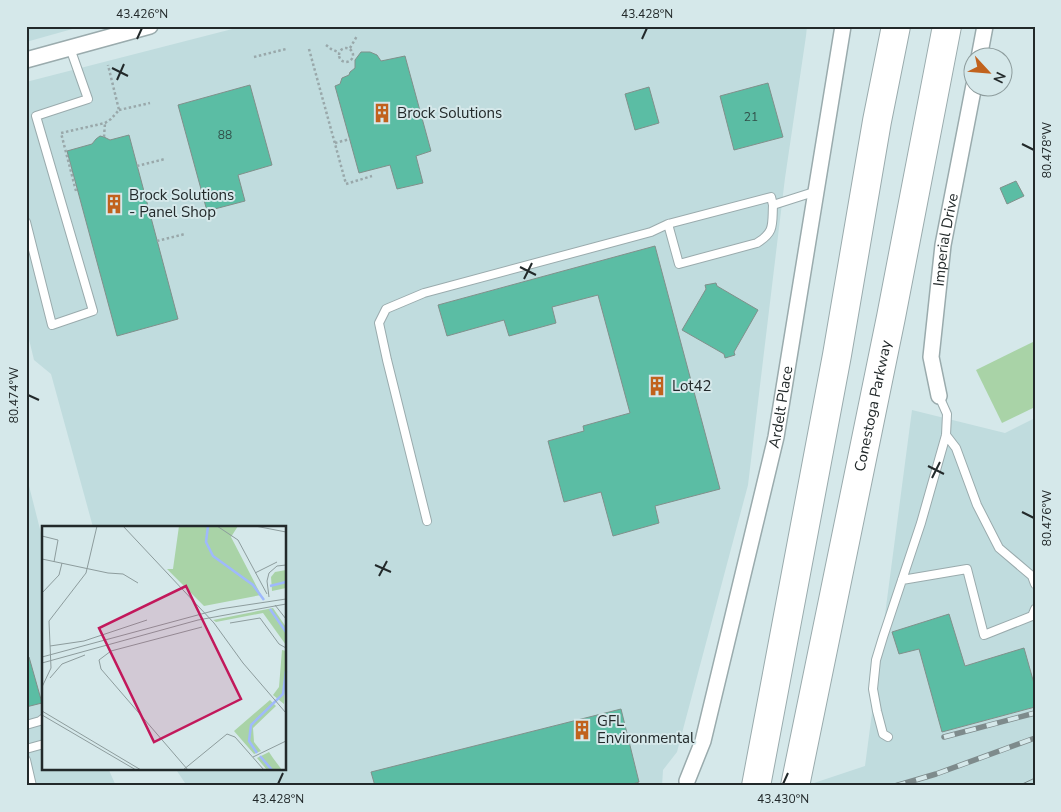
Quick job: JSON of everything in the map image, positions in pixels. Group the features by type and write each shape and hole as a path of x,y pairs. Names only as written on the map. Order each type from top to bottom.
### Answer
{"highway":[{"path":"877,121 871,89 880,26"},
{"path":"756,783 837,355 877,121 896,26"},
{"name":"Conestoga Parkway","path":"796,780 891,317 948,26"}],"street":[{"path":"26,60 150,26"},
{"name":"Ardelt Place","path":"687,783 703,741 776,437 843,26"},
{"path":"981,48 985,26"},
{"name":"Imperial Drive","path":"940,396 931,357 943,245 971,98"}],"lane":[{"path":"26,222 52,325 93,311 36,116 88,99 70,48"},
{"path":"773,206 817,191"},
{"path":"427,522 379,323 386,309 424,292 651,232 668,224 771,197 773,206 772,228 767,237 758,243 679,264 668,224"},
{"path":"888,737 883,734 873,689 876,660 921,523 946,435 947,414 940,396"},
{"path":"946,435 956,448 977,505 999,548 1032,576 1035,584"},
{"path":"902,580 967,569 984,636 1032,616 1035,609"},
{"path":"26,724 42,720"},
{"path":"26,748 42,744"},
{"path":"26,760 32,786"}],"path":[{"path":"350,48 357,36"},
{"path":"326,45 338,52"},
{"path":"342,48 350,48 353,51 354,59 349,62 341,60 338,52 342,48"},
{"path":"254,57 286,49"},
{"path":"309,49 346,184 372,176"},
{"path":"108,65 119,110"},
{"path":"76,191 61,133 105,122 119,110 150,103"},
{"path":"104,137 105,122"},
{"path":"335,143 350,139"},
{"path":"137,166 165,159"},
{"path":"157,241 185,234"}],"shaded area":[{"path":"26,26 83,26 26,42"},
{"path":"244,26 807,26 785,178 748,485 677,752 663,770 662,786 187,786 176,770 286,770 286,526 93,526 51,374 34,360 26,327 26,82"},
{"path":"912,410 1005,433 1035,418 1035,786 805,786 865,766"},
{"path":"26,474 42,537 42,770 109,770 116,786 26,786"}],"green space":[{"path":"1035,341 1035,407 1002,423 976,370"}],"building":[{"name":"Brock Solutions","path":"361,52 370,52 377,55 381,61 405,56 431,151 416,156 423,183 397,189 390,165 359,173 335,86 340,84 342,78 349,75 355,68 355,60"},
{"path":"768,83 783,137 734,150 720,96"},
{"path":"250,85 272,165 238,175 245,201 207,211 178,105"},
{"path":"649,87 659,123 635,130 625,94"},
{"name":"Brock Solutions - Panel Shop","path":"129,135 178,319 117,336 67,151 92,144 100,136 110,140"},
{"path":"1016,181 1024,196 1007,204 1000,188"},
{"name":"Lot42","path":"655,246 720,489 655,506 659,523 613,536 601,492 564,502 548,441 584,431 583,426 630,413 598,295 552,307 556,323 509,336 504,320 447,336 438,305"},
{"path":"716,283 717,286 758,310 734,352 735,355 725,358 724,354 682,330 706,289 705,285"},
{"path":"949,614 965,666 1024,648 1035,687 1035,707 942,732 919,649 899,654 892,632"},
{"path":"26,657 29,657 42,703 26,707"},
{"name":"GFL Environmental","path":"621,709 639,782 626,786 375,786 371,772"}],"tram line":[{"path":"1018,786 1035,778"}],"railway":[{"path":"944,737 1035,713"},
{"path":"895,786 936,774 1035,738"}],"place":[{"name":"Brock Solutions","path":"382,113"},
{"name":"Brock Solutions - Panel Shop","path":"114,204"},
{"name":"Lot42","path":"657,386"},
{"name":"GFL Environmental","path":"582,730"}]}
